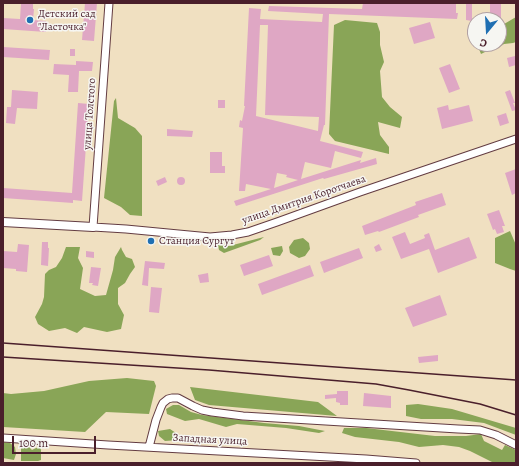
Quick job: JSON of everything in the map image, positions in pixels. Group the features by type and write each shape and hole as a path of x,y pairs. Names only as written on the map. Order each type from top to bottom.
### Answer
{"main road":[{"path":"3,222 93,227"}],"street":[{"name":"улица Толстого","path":"93,227 109,3"},
{"name":"улица Дмитрия Коротчаева","path":"93,227 210,236 242,233 516,139"},
{"path":"149,447 161,407 163,403 172,398 178,398 202,410 243,416 458,430 480,430 496,435 516,445"},
{"name":"Западная улица","path":"3,438 416,463"}],"green space":[{"path":"516,17 516,42 507,44 507,22"},
{"path":"345,20 377,23 380,32 380,45 384,62 380,71 382,97 390,107 402,117 400,128 378,122 380,135 389,147 389,154 335,141 329,134 334,25"},
{"path":"116,98 118,118 135,128 142,136 142,216 130,215 121,207 104,198 114,101"},
{"path":"510,231 516,245 516,271 495,263 495,238"},
{"path":"264,237 260,240 224,253 219,250 218,245 229,246"},
{"path":"303,238 309,243 310,249 305,256 299,258 290,253 289,247 294,240"},
{"path":"282,246 283,251 280,256 273,255 271,248"},
{"path":"66,247 80,247 78,258 83,268 80,289 95,296 106,295 115,257 121,247 126,257 132,259 135,267 125,283 118,288 118,304 124,315 121,329 107,332 84,327 77,333 65,328 49,331 38,324 35,317 44,297 45,274 49,270 56,267 62,258"},
{"path":"127,378 154,381 156,386 149,414 106,412 85,432 3,427 3,393 11,394 44,391 89,381"},
{"path":"190,387 318,402 337,416 209,405 195,400"},
{"path":"418,404 452,409 516,428 516,435 484,423 452,419 421,419 406,416 406,405"},
{"path":"173,405 179,405 191,412 202,415 299,426 325,431 319,433 286,428 237,424 226,427 199,419 185,421 167,414 166,409"},
{"path":"344,428 366,428 435,436 466,436 481,434 484,441 502,450 505,445 516,450 516,463 494,463 459,447 443,445 419,447 399,442 355,437 342,433"},
{"path":"170,429 179,435 179,440 165,441 159,436 158,431"},
{"path":"3,442 10,443 15,447 16,454 14,460 3,458"},
{"path":"26,444 32,450 41,447 41,460 21,461 21,448"}],"building":[{"path":"21,3 33,3 33,20 46,21 46,32 3,29 3,18 20,19"},
{"path":"85,3 97,3 94,41 82,40"},
{"path":"363,3 456,3 456,13 458,13 457,19 329,14 325,125 320,141 363,152 361,158 335,151 331,168 305,162 301,179 361,160 360,163 376,158 377,164 324,179 323,178 236,206 234,201 271,189 246,184 245,191 239,191 243,128 239,127 240,120 242,121 245,106 249,8 261,9 260,19 322,22 323,14 268,11 269,6 362,9","holes":["260,25 268,25 265,115 319,117 318,131 256,116","277,173 287,175 286,177 298,180 274,188"]},
{"path":"466,3 472,3 472,12 467,12 466,20"},
{"path":"490,3 501,3 501,12 490,12"},
{"path":"430,22 435,38 414,44 409,28"},
{"path":"3,47 50,50 49,60 3,57"},
{"path":"70,49 75,49 75,56 70,56"},
{"path":"515,56 516,65 509,67 507,58"},
{"path":"76,61 93,62 92,71 79,71 78,92 68,92 69,75 53,74 54,64 76,65"},
{"path":"450,64 460,89 449,93 439,68"},
{"path":"12,90 38,92 37,109 17,108 15,124 6,123 7,107 11,107"},
{"path":"510,90 516,110 512,111 505,92"},
{"path":"218,100 225,100 225,108 218,108"},
{"path":"78,103 89,104 82,201 73,200 73,203 3,198 3,188 72,193"},
{"path":"448,105 449,110 469,105 473,121 442,129 437,108"},
{"path":"506,113 509,123 500,126 497,116"},
{"path":"167,129 193,131 192,137 167,136"},
{"path":"210,152 222,152 222,166 225,166 225,173 210,173"},
{"path":"516,169 516,193 512,195 505,173"},
{"path":"165,177 167,182 158,186 156,181"},
{"path":"179,177 183,177 185,181 183,185 179,185 177,183 177,179"},
{"path":"442,193 446,205 379,232 365,235 362,226 416,205 415,202"},
{"path":"499,210 505,226 502,226 504,232 497,234 495,229 493,230 487,214"},
{"path":"405,232 410,244 425,238 424,235 429,233 435,250 469,237 477,258 438,273 429,249 401,259 392,237"},
{"path":"42,242 48,242 48,266 41,265"},
{"path":"18,244 29,245 27,272 3,268 3,251 17,252"},
{"path":"379,244 382,250 376,252 374,247"},
{"path":"359,248 363,258 324,273 320,262"},
{"path":"86,251 94,252 94,258 86,257"},
{"path":"269,255 273,266 244,276 240,265"},
{"path":"145,261 165,263 164,269 149,268 148,286 142,285"},
{"path":"310,265 314,276 262,295 258,284"},
{"path":"91,267 101,268 98,286 92,285 93,283 89,283"},
{"path":"208,273 209,282 200,283 198,275"},
{"path":"151,287 162,288 159,313 149,312"},
{"path":"440,295 447,315 413,327 405,308"},
{"path":"438,355 438,361 419,363 418,357"},
{"path":"337,391 348,391 348,405 340,405 340,403 336,402 336,398 325,399 325,395 337,394"},
{"path":"364,393 391,396 391,408 363,406"}],"railway":[{"path":"3,343 516,380"},
{"path":"3,357 209,370 376,384 480,404 516,415"}],"place":[{"name":"Детский сад \"Ласточка\"","path":"30,20"},
{"name":"Станция Сургут","path":"151,241"}]}
